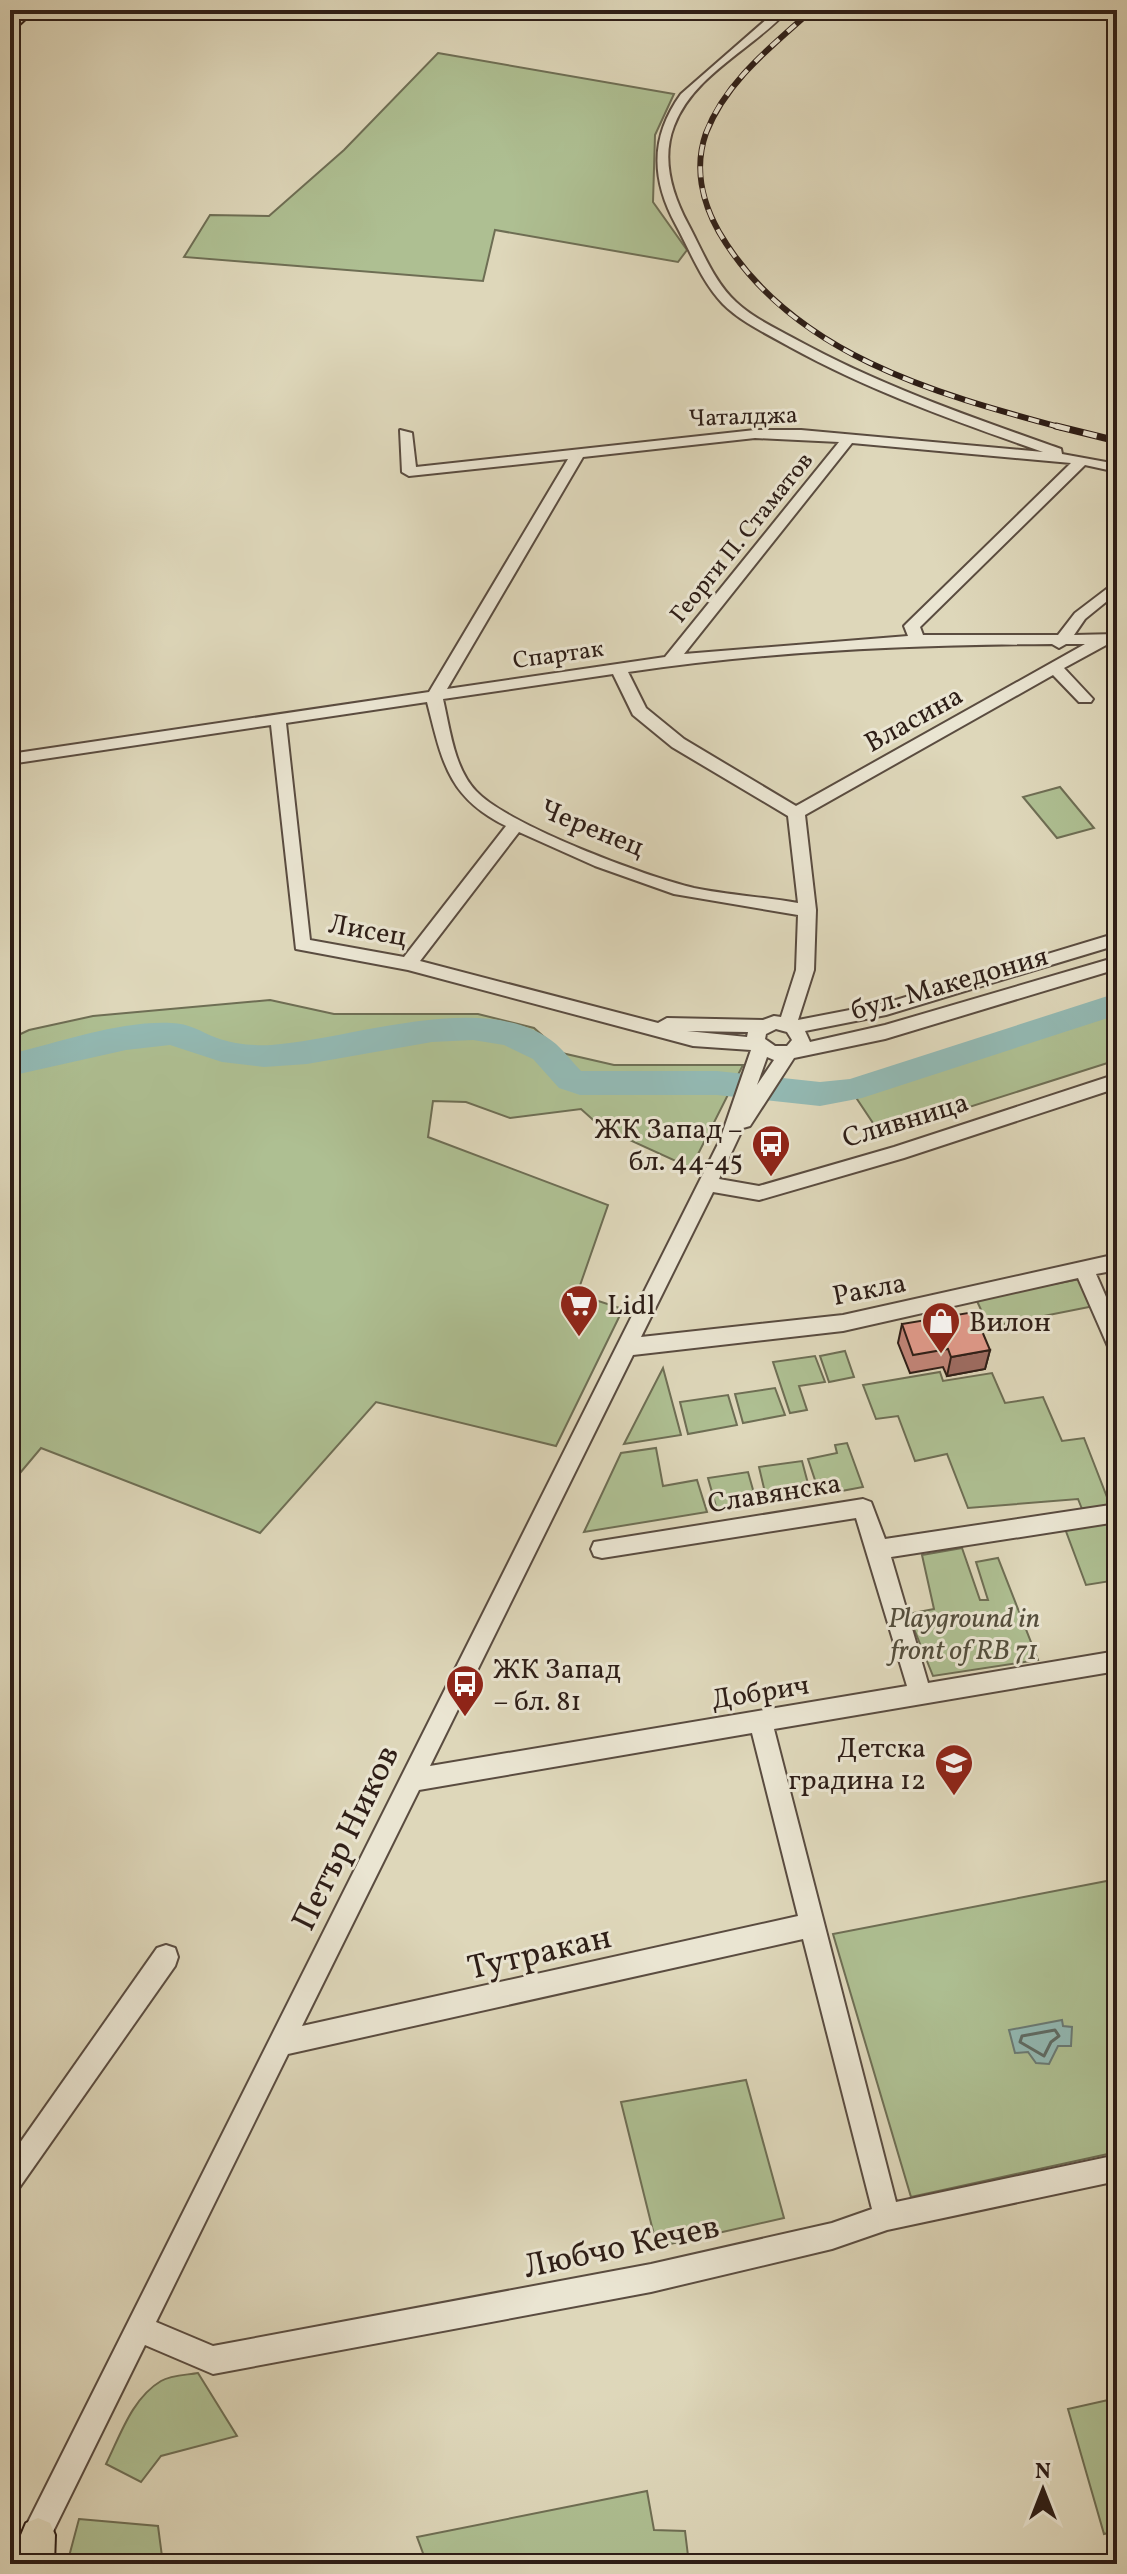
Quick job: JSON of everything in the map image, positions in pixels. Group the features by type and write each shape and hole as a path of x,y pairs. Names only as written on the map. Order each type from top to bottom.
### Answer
{"main road":[{"path":"10,29 28,10"}],"street":[{"path":"783,10 712,72 676,109 663,142 662,167 668,203 724,298 749,318 804,350 1008,435 1082,460 912,626 917,640"},
{"name":"Чаталджа","path":"405,433 409,472 755,434 849,438 1082,460 1117,468"},
{"path":"985,452 1008,435"},
{"name":"Георги П. Стаматов","path":"668,663 849,438"},
{"path":"434,697 579,452"},
{"path":"1085,699 1054,667 1060,638 1117,585"},
{"name":"Спартак","path":"10,759 714,654 917,640 1112,639"},
{"name":"Власина","path":"796,813 1054,667 1112,639"},
{"path":"619,670 639,711 678,743 796,813 807,910 805,970 791,1025 801,1041 750,1100"},
{"name":"Черенец","path":"434,697 452,765 469,794 484,809 681,890 807,910"},
{"name":"Лисец","path":"278,720 302,945 408,964 693,1039 762,1035"},
{"path":"408,964 516,824"},
{"name":"бул. Македония","path":"762,1035 791,1025 886,1009 1117,939"},
{"name":"бул. Македония","path":"791,1051 885,1032 1117,963"},
{"path":"796,1000 813,1011 847,1016"},
{"path":"750,1100 752,1075 762,1035 796,1000"},
{"path":"762,1035 774,1053 791,1051"},
{"name":"Сливница","path":"708,1184 759,1193 897,1153 1117,1081"},
{"name":"Петър Ников","path":"32,2554 140,2329 750,1100"},
{"name":"Ракла","path":"627,1347 843,1323 1085,1272 1117,1262"},
{"path":"1085,1272 1117,1345"},
{"name":"Славянска","path":"602,1549 863,1508 878,1550"},
{"path":"921,1696 878,1550 1117,1513"},
{"name":"Добрич","path":"412,1780 1117,1661"},
{"path":"760,1721 887,2217"},
{"name":"Тутракан","path":"282,2043 811,1925"},
{"path":"10,2179 166,1957"},
{"name":"Любчо Кечев","path":"140,2329 213,2360 651,2278 832,2236 887,2217 1117,2168"}],"green space":[{"path":"438,53 674,94 655,135 653,202 687,250 678,262 495,230 483,281 184,257 210,215 269,216 344,150"},
{"path":"1060,787 1094,828 1057,838 1023,797"},
{"path":"270,1000 334,1014 478,1014 534,1028 562,1053 614,1065 743,1065 691,1168 601,1127 581,1109 510,1118 466,1102 433,1101 428,1137 608,1205 577,1294 623,1309 556,1446 376,1402 260,1533 41,1448 10,1485 10,1039 29,1030 93,1016"},
{"path":"1117,1005 1117,1060 881,1135 851,1090"},
{"path":"1080,1279 1094,1306 989,1327 976,1299"},
{"path":"845,1351 854,1377 829,1382 820,1356"},
{"path":"815,1356 825,1382 799,1386 807,1410 790,1413 773,1362"},
{"path":"663,1368 681,1435 624,1444"},
{"path":"940,1372 943,1381 992,1373 1005,1403 1043,1397 1062,1441 1084,1438 1112,1510 1084,1514 1078,1499 968,1508 947,1454 915,1461 898,1416 876,1419 863,1385"},
{"path":"775,1388 785,1415 743,1423 735,1394"},
{"path":"728,1395 737,1425 688,1434 680,1402"},
{"path":"847,1443 863,1487 820,1495 808,1459 837,1453 835,1445"},
{"path":"656,1448 663,1486 697,1480 707,1512 584,1532 621,1453"},
{"path":"802,1461 811,1495 767,1501 759,1467"},
{"path":"748,1472 757,1504 717,1510 708,1478"},
{"path":"1117,1517 1117,1580 1086,1585 1064,1526"},
{"name":"Playground in front of RB 71","path":"962,1548 980,1600 988,1600 976,1562 998,1558 1038,1660 933,1676 908,1614 934,1609 922,1555"},
{"path":"1117,1879 1117,2152 911,2197 833,1934"},
{"path":"746,2080 784,2218 657,2247 621,2102"},
{"path":"198,2373 237,2436 161,2456 141,2482 106,2464 128,2418 151,2388 169,2378"},
{"path":"1117,2398 1117,2531 1104,2534 1068,2409"},
{"path":"647,2491 654,2530 685,2531 689,2564 427,2564 417,2537"},
{"path":"79,2519 158,2526 163,2564 67,2564"}],"water":[{"path":"1062,2020 1063,2026 1072,2027 1071,2046 1058,2046 1049,2064 1036,2063 1028,2052 1015,2053 1009,2030"}],"building":[{"path":"974,1312 990,1350 951,1357 948,1349 913,1355 902,1324"}],"waterway":[{"path":"10,1065 150,1035 187,1036 222,1051 264,1056 307,1052 432,1030 473,1029 511,1035 544,1051 570,1080 580,1083 717,1083 820,1094 851,1090 1117,1004"}],"railway":[{"path":"812,10 738,81 725,97 706,133 700,171 708,209 719,232 749,274 785,309 826,339 870,363 917,383 1063,428"},
{"path":"1056,426 1117,441"}],"place":[{"name":"ЖК Запад – бл. 44-45","path":"771,1178"},
{"name":"Lidl","path":"579,1338"},
{"name":"Вилон","path":"941,1355"},
{"name":"ЖК Запад – бл. 81","path":"465,1718"},
{"name":"Детска градина 12","path":"954,1797"}]}
